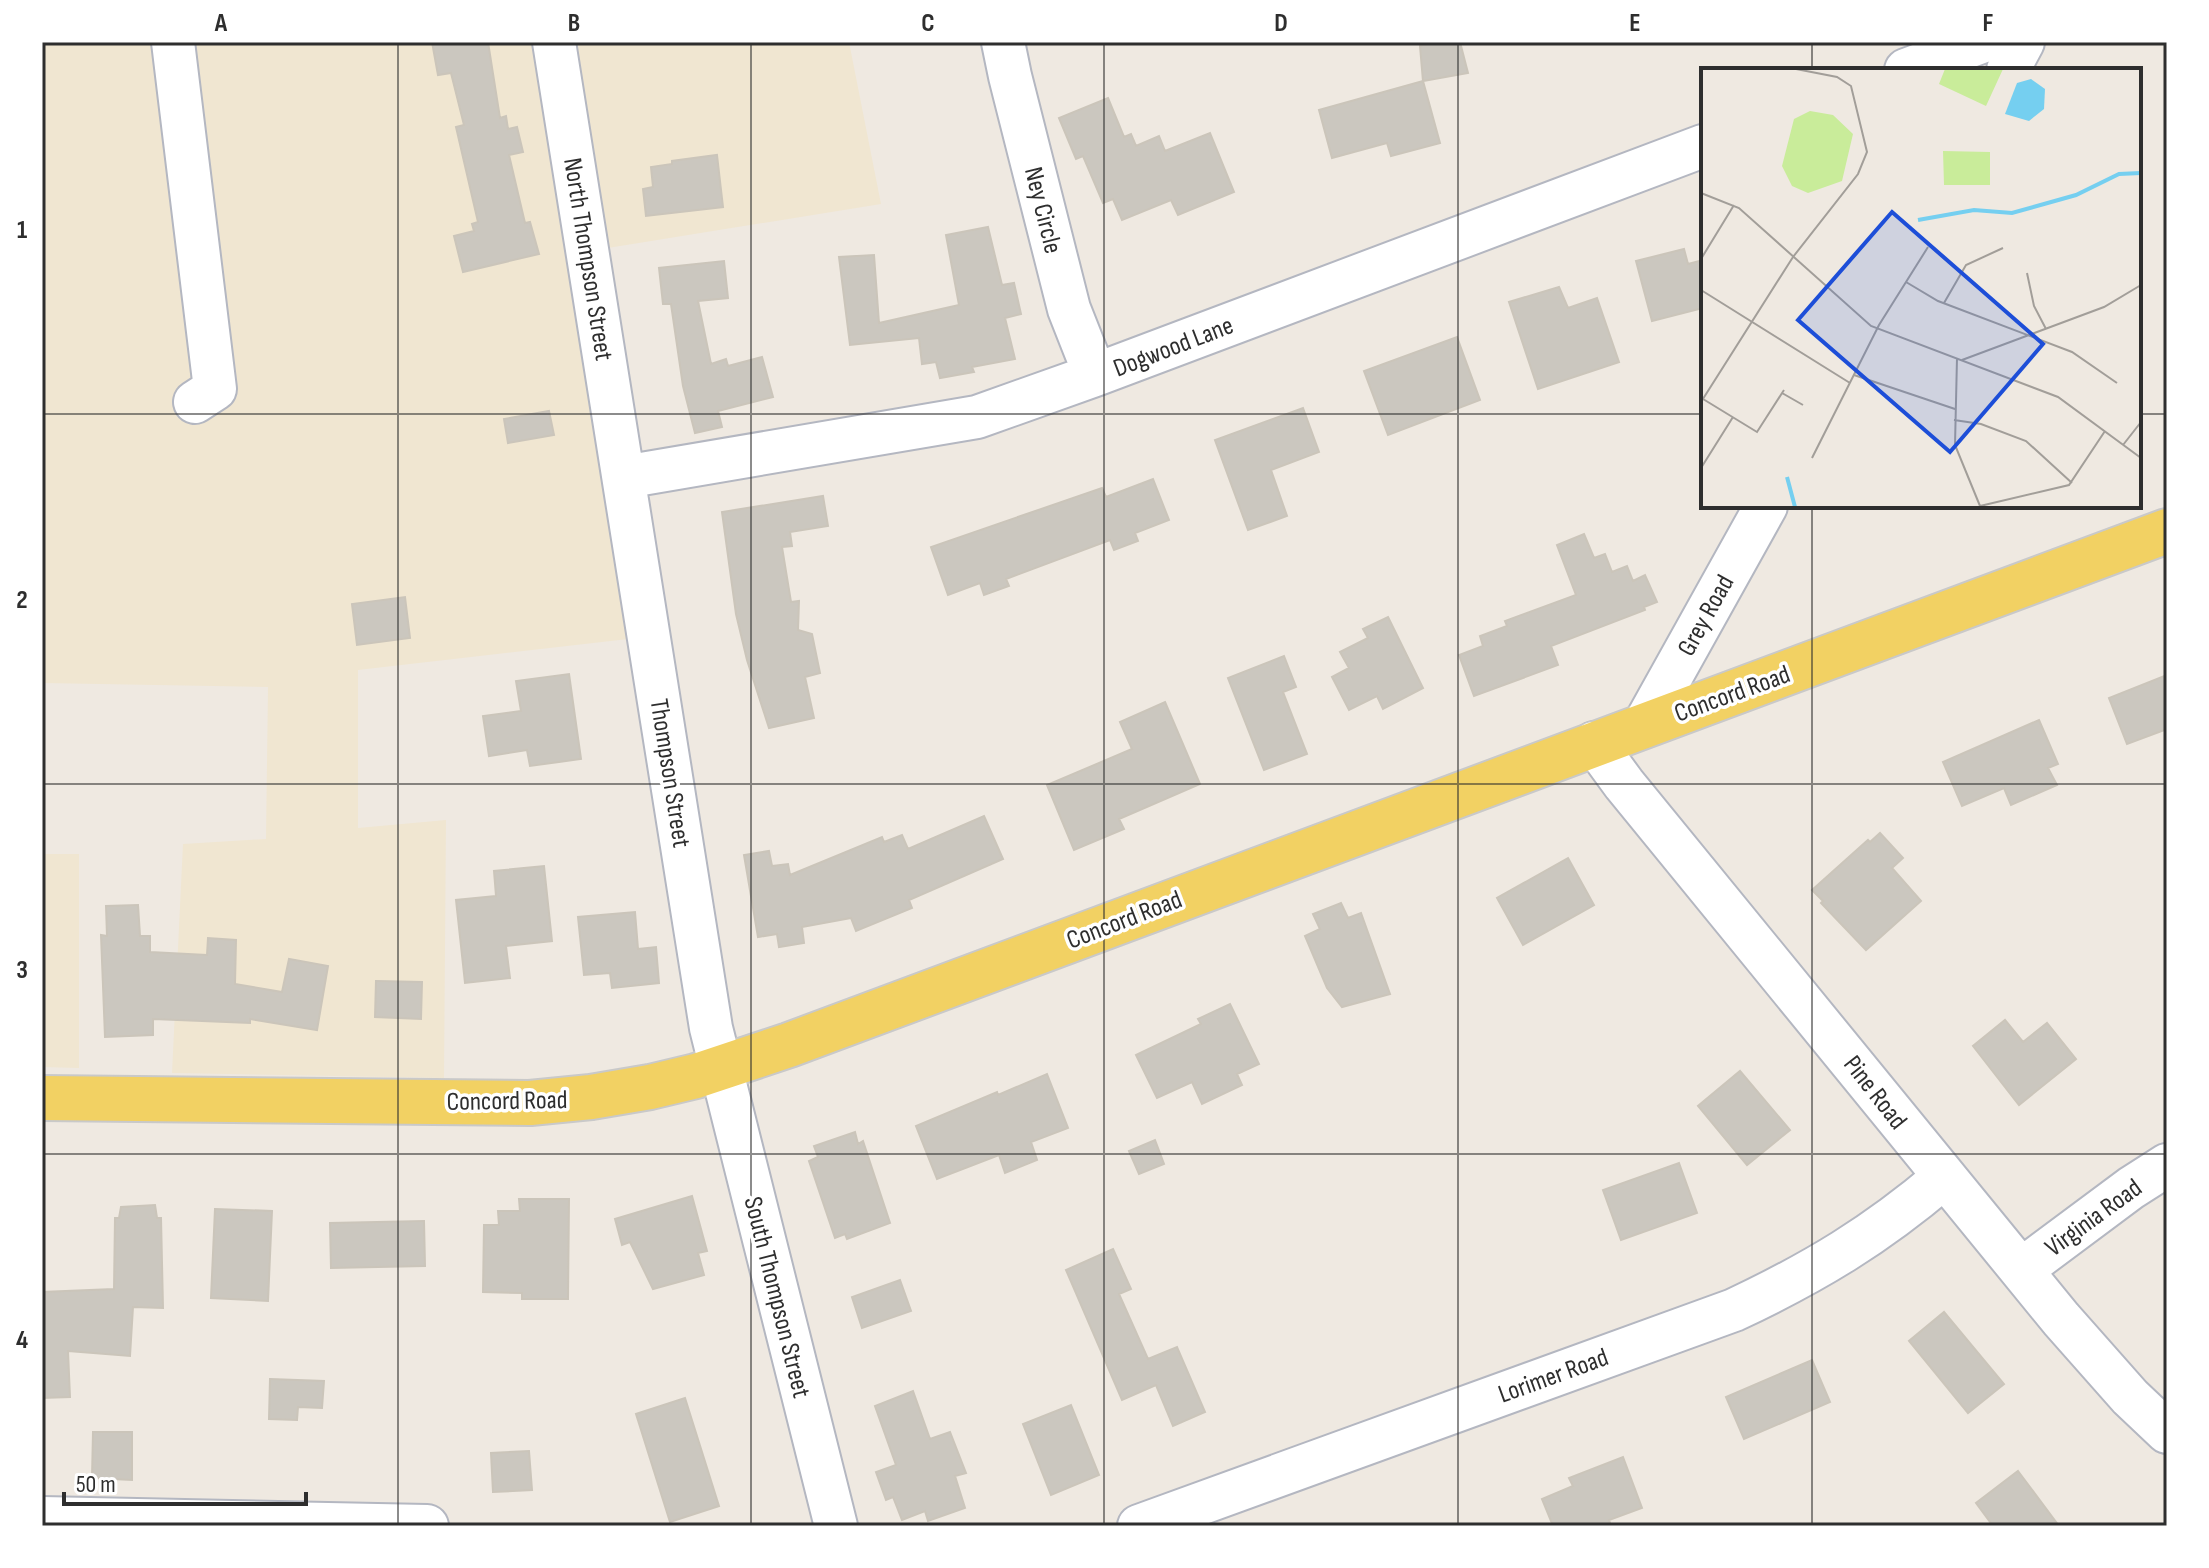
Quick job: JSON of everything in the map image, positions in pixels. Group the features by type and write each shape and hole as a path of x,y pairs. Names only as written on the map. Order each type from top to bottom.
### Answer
{"main road":[{"name":"Concord Road","path":"42,1098 530,1103 650,1087 789,1045 2167,531"}],"street":[{"path":"173,42 215,389 195,402"},
{"name":"North Thompson Street","path":"554,42 624,477"},
{"name":"Ney Circle","path":"1003,42 1069,309 1095,375"},
{"path":"1911,68 1981,42"},
{"path":"2009,68 2023,42"},
{"name":"Dogwood Lane","path":"624,477 977,417 1701,147"},
{"name":"Thompson Street","path":"624,477 708,1012 721,1068"},
{"name":"Grey Road","path":"1644,725 1765,508"},
{"name":"Pine Road","path":"1594,743 1943,1178 2120,1386 2167,1432"},
{"name":"South Thompson Street","path":"721,1068 836,1526"},
{"name":"Virginia Road","path":"2021,1270 2167,1165"},
{"name":"Lorimer Road","path":"1139,1526 1734,1310 1800,1279 1863,1240 1943,1178"},
{"path":"42,1518 427,1526"}],"shaded area":[{"path":"42,42 849,42 881,204 583,252 637,638 358,670 358,828 446,820 444,1078 172,1073 183,844 266,839 268,687 42,683"},
{"path":"42,854 79,854 79,1068 42,1067"}],"building":[{"path":"432,42 488,42 500,118 506,116 508,129 517,127 523,152 509,155 525,223 530,222 539,254 463,272 454,236 474,231 472,224 478,222 456,127 464,125 451,73 438,75"},
{"path":"1460,42 1468,73 1423,81 1420,46"},
{"path":"1423,81 1440,143 1391,156 1387,143 1332,158 1319,110"},
{"path":"1108,98 1124,137 1131,134 1136,146 1159,136 1165,151 1210,133 1234,192 1178,215 1171,200 1122,220 1113,199 1103,203 1083,156 1076,159 1059,118"},
{"path":"717,155 723,207 646,216 643,189 653,187 651,167"},
{"path":"988,227 1002,285 1014,283 1021,314 1005,318 1015,359 972,367 974,372 940,378 936,362 922,364 919,338 850,345 839,257 874,255 879,323 959,305 946,235"},
{"path":"1684,249 1688,264 1701,261 1701,309 1652,321 1636,261"},
{"path":"724,261 728,298 698,301 711,364 726,359 728,366 762,357 773,397 718,411 722,427 695,433 683,386 671,304 663,304 659,268"},
{"path":"1559,287 1568,308 1597,298 1619,362 1538,389 1509,302"},
{"path":"1457,337 1480,400 1388,435 1364,371"},
{"path":"1303,408 1319,452 1271,470 1287,516 1248,530 1215,440"},
{"path":"549,411 554,435 508,443 504,419"},
{"path":"1153,479 1169,520 1135,533 1138,541 1114,550 1110,540 1006,579 1009,586 984,595 980,583 948,595 931,547 1102,488 1106,497"},
{"path":"823,496 828,526 790,532 792,546 782,547 791,602 799,601 798,630 812,634 820,673 805,677 814,718 769,728 736,614 722,512"},
{"path":"1584,534 1594,558 1605,554 1612,572 1627,566 1633,581 1645,575 1657,602 1644,607 1645,610 1551,646 1558,665 1474,696 1459,655 1483,646 1480,636 1507,626 1505,621 1576,595 1557,545"},
{"path":"405,597 410,638 357,645 352,604"},
{"path":"1388,617 1423,688 1383,709 1377,696 1349,710 1332,677 1349,668 1340,652 1368,638 1363,629"},
{"path":"1284,656 1296,687 1283,692 1307,754 1264,770 1228,678"},
{"path":"569,674 581,759 530,766 527,750 489,756 483,716 521,711 516,681"},
{"path":"2167,675 2167,729 2127,744 2109,698"},
{"path":"1165,702 1200,784 1119,819 1124,829 1074,850 1047,785 1132,749 1120,722"},
{"path":"2039,720 2058,764 2048,768 2057,785 2011,805 2004,788 1962,806 1943,762"},
{"path":"984,816 1003,859 909,900 912,908 856,931 851,918 802,927 804,943 779,947 777,934 758,937 744,855 769,851 772,866 788,864 790,875 882,837 884,842 902,835 908,849"},
{"path":"1880,833 1903,858 1892,868 1921,901 1866,950 1812,890"},
{"path":"1568,858 1594,905 1523,945 1497,898"},
{"path":"544,866 552,941 506,946 510,978 465,983 456,900 496,896 494,871"},
{"path":"1341,903 1348,918 1361,913 1390,994 1342,1007 1327,988 1305,936 1320,929 1313,914"},
{"path":"138,905 140,936 150,936 150,952 207,955 208,938 236,940 235,984 282,992 289,959 328,966 317,1030 250,1019 250,1023 153,1019 153,1035 105,1037 101,935 107,936 106,906"},
{"path":"635,912 638,949 656,947 659,983 612,988 610,973 584,975 578,917"},
{"path":"376,981 422,982 421,1019 375,1017"},
{"path":"1230,1004 1259,1064 1237,1074 1242,1085 1202,1104 1192,1082 1157,1098 1136,1055 1201,1024 1198,1019"},
{"path":"2005,1020 2023,1042 2047,1023 2076,1059 2019,1105 1973,1046"},
{"path":"1740,1071 1790,1130 1747,1165 1698,1106"},
{"path":"1047,1074 1068,1128 1031,1142 1037,1160 1005,1173 999,1155 937,1179 916,1126"},
{"path":"855,1132 858,1144 863,1141 890,1223 847,1239 845,1234 835,1238 809,1161 818,1157 814,1146"},
{"path":"1155,1140 1164,1164 1139,1174 1129,1151"},
{"path":"1679,1163 1697,1213 1621,1240 1603,1190"},
{"path":"692,1196 707,1251 698,1253 704,1275 653,1289 630,1242 622,1245 615,1219"},
{"path":"519,1199 569,1199 568,1299 522,1299 522,1293 483,1292 484,1225 499,1225 498,1211 520,1211"},
{"path":"155,1205 157,1218 161,1218 163,1308 133,1307 130,1356 68,1351 70,1397 42,1398 42,1292 114,1289 115,1218 119,1218 121,1207"},
{"path":"215,1209 272,1211 268,1301 211,1298"},
{"path":"424,1221 425,1266 331,1268 330,1223"},
{"path":"1113,1249 1131,1289 1119,1294 1148,1359 1177,1347 1205,1412 1173,1426 1156,1385 1122,1400 1066,1270"},
{"path":"900,1280 911,1311 862,1328 852,1297"},
{"path":"1944,1312 2004,1384 1968,1413 1909,1341"},
{"path":"1812,1360 1830,1402 1744,1439 1726,1397"},
{"path":"270,1379 324,1381 322,1408 298,1407 297,1420 269,1419"},
{"path":"913,1391 930,1439 950,1432 966,1473 955,1476 965,1508 928,1521 925,1511 902,1520 893,1497 886,1500 876,1472 896,1465 875,1406"},
{"path":"685,1398 719,1506 670,1522 636,1414"},
{"path":"1071,1405 1099,1475 1051,1495 1023,1424"},
{"path":"93,1432 132,1432 132,1480 92,1478"},
{"path":"529,1451 532,1490 493,1492 491,1453"},
{"path":"1623,1457 1642,1508 1609,1520 1611,1526 1553,1526 1542,1499 1573,1486 1569,1478"},
{"path":"2018,1471 2059,1526 1993,1526 1976,1503"}]}
